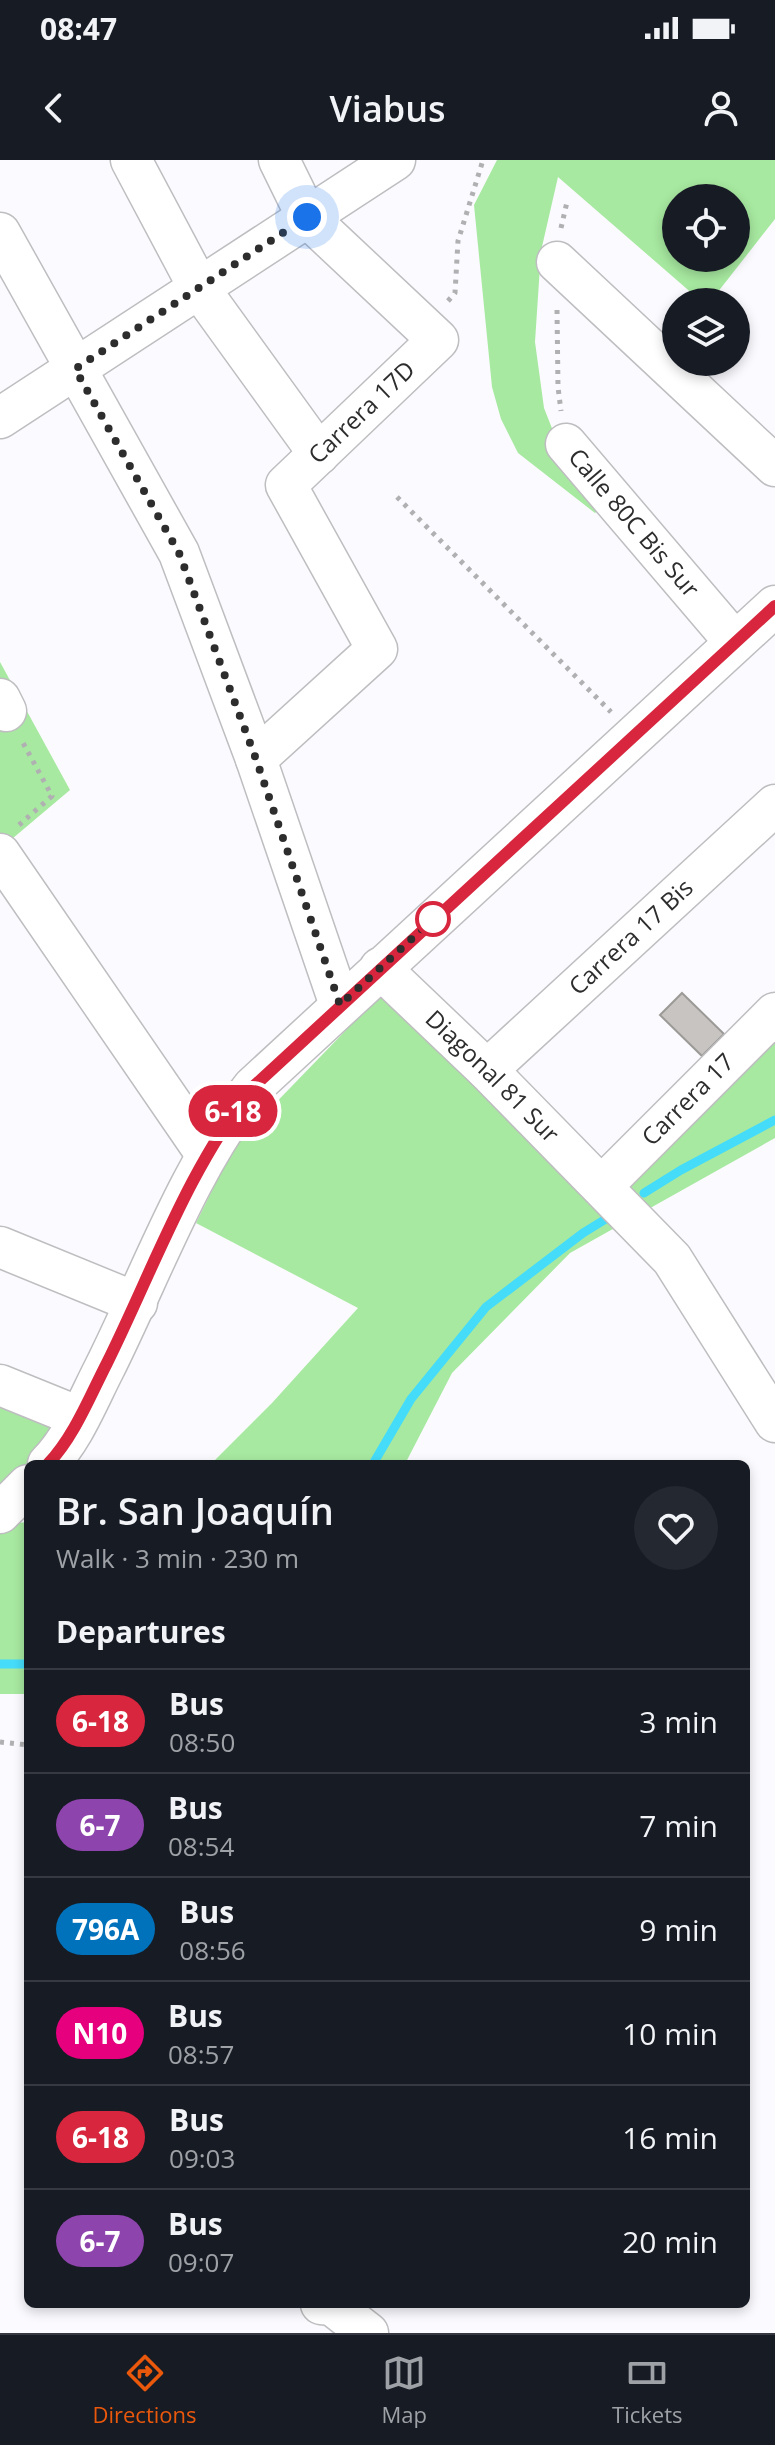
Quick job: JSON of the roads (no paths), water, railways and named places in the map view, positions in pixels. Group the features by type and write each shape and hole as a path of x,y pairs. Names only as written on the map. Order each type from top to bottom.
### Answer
{"street":[{"path":"131,160 199,288 319,454"},
{"path":"279,160 307,217"},
{"path":"0,418 395,160"},
{"name":"Carrera 17D","path":"256,759 377,649 286,485 432,334 307,217"},
{"path":"0,233 179,553 256,759 340,1005"},
{"path":"557,262 775,466"},
{"name":"Calle 80C Bis Sur","path":"566,444 734,641"},
{"path":"51,1460 79,1417 137,1303 206,1154 228,1118 253,1087 734,641 774,610"},
{"name":"Carrera 17 Bis","path":"487,1070 775,805"},
{"path":"5,843 206,1154"},
{"name":"Diagonal 81 Sur","path":"380,968 487,1070 677,1266 775,1422"},
{"name":"Carrera 17","path":"602,1186 775,1013"},
{"path":"0,1247 137,1303"},
{"path":"0,1385 79,1417"},
{"path":"0,1513 24,1489"},
{"path":"336,2308 368,2333"}],"waterway":[{"path":"644,1193 775,1120"},
{"path":"375,1460 411,1399 486,1307 583,1233 609,1217"},
{"path":"0,1664 24,1664"}]}
